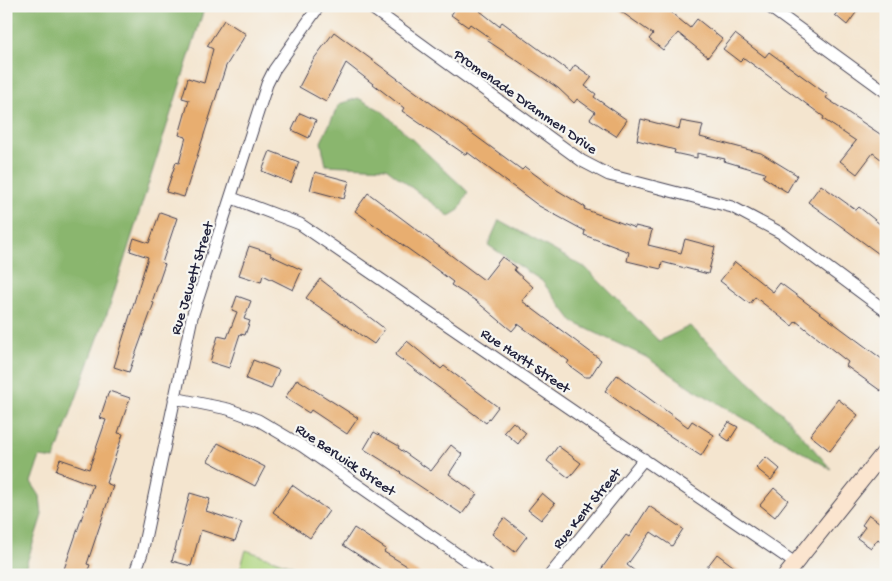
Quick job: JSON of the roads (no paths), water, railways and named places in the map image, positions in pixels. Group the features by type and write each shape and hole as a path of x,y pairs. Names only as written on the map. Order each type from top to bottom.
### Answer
{"street":[{"name":"Rue Jewett Street","path":"134,575 142,553 192,317 232,198 267,84 274,70 319,6"},
{"name":"Promenade Drammen Drive","path":"369,6 582,161 609,175 732,207 794,242 886,311"},
{"path":"768,6 886,92"},
{"name":"Rue Hartt Street","path":"232,198 300,224 644,460 791,569"},
{"name":"Rue Berwick Street","path":"174,398 228,409 258,420 302,446 487,575"},
{"path":"791,569 886,450"},
{"name":"Rue Kent Street","path":"550,575 644,460"}]}
